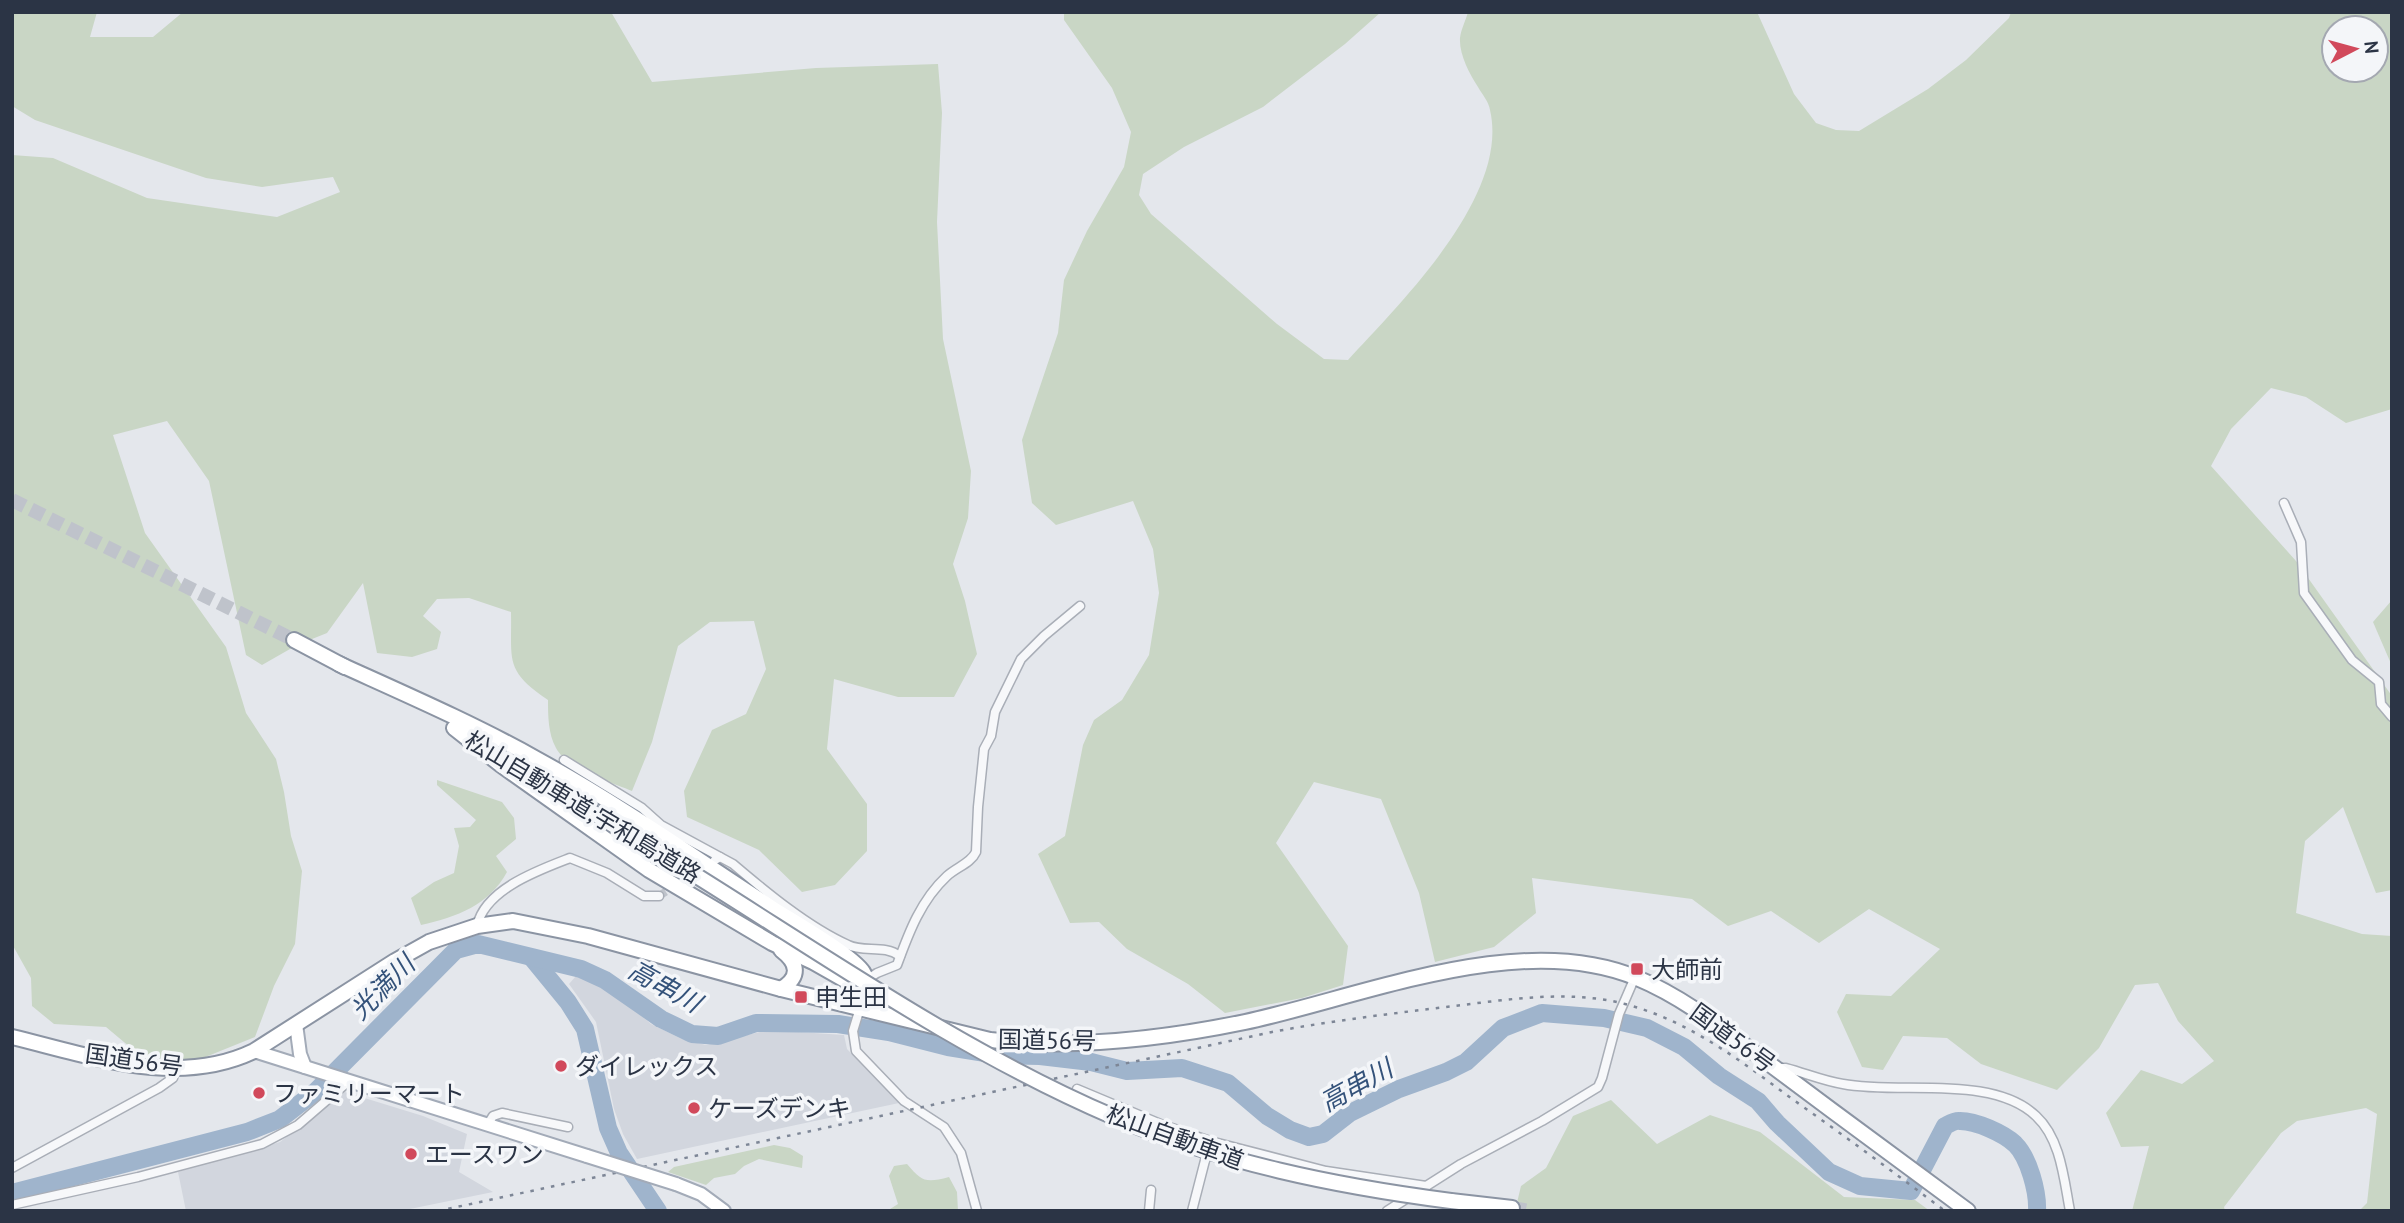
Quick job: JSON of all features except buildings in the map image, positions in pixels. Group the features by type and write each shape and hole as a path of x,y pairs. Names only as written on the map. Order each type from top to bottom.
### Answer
{"highway":[{"name":"松山自動車道;宇和島道路","path":"294,640 454,728 684,868 862,983"},
{"path":"339,664 443,711 535,758 656,831 850,960 863,972 859,1013"},
{"path":"454,728 501,765 649,870 772,943 862,983"},
{"name":"国道56号","path":"12,1037 120,1063 187,1069 234,1060 254,1051 445,935 477,926 513,921 588,936 859,1013 990,1040 1060,1044 1124,1040 1216,1028 1448,971 1492,964 1557,961 1635,977 1687,1004 1968,1211"},
{"path":"772,943 789,957 794,966 792,982 781,989"},
{"name":"松山自動車道","path":"862,983 1084,1103 1209,1152 1278,1171 1383,1192 1512,1208"}],"main road":[{"path":"296,1024 300,1054 305,1067"},
{"path":"254,1051 676,1184 701,1194 724,1211"}],"street":[{"path":"2284,503 2301,542 2304,593 2352,660 2379,682 2381,704 2392,717"},
{"path":"862,983 897,965 922,904 948,875 974,857 984,749 991,736 995,712 1021,659 1080,606"},
{"path":"564,760 642,808 661,825 718,859 733,864 814,925 850,947 889,950 900,956"},
{"path":"477,926 479,915 514,883 534,871 570,858 607,873 644,896 659,896"},
{"path":"1387,1211 1461,1164 1542,1121 1598,1087 1619,1014 1635,977"},
{"path":"859,1013 853,1031 856,1051 878,1076 914,1109 944,1127 961,1153 977,1211"},
{"path":"12,1168 159,1087 173,1078 176,1068"},
{"path":"1775,1069 1786,1068 1844,1084 1914,1090 1973,1090 2017,1102 2038,1116 2054,1144 2070,1211"},
{"path":"12,1205 138,1177 262,1144 298,1125 347,1080"},
{"path":"1077,1089 1163,1125 1210,1141 1326,1171 1426,1186"},
{"path":"488,1124 493,1116 502,1113 568,1127"},
{"path":"1192,1211 1210,1141"},
{"path":"1149,1211 1151,1190"}],"shaded area":[{"path":"576,976 597,984 622,999 651,1024 682,1039 706,1045 768,1030 844,1035 847,1049 899,1103 637,1159 623,1134 614,1109 596,1022 569,984"},
{"path":"345,1092 423,1116 467,1134 459,1172 493,1192 400,1211 186,1211 178,1172 280,1142"}],"green space":[{"path":"13,12 97,12 90,37 153,37 183,12 611,12 652,82 816,68 938,64 942,113 937,222 943,339 971,471 968,518 953,564 977,654 954,697 898,697 834,679 827,749 867,804 867,851 835,885 802,892 759,850 687,817 684,791 712,730 746,714 766,669 754,621 710,622 678,646 652,742 632,791 579,768 556,748 550,731 548,700 524,680 513,663 511,612 469,598 437,599 423,616 441,632 437,649 412,657 377,653 363,583 327,633 297,645 262,665 246,655 209,481 167,421 113,435 145,533 226,647 246,713 276,759 291,836 302,871 295,944 274,986 255,1037 198,1060 143,1058 106,1027 54,1024 32,1006 31,978 12,944 12,155 53,158 147,198 277,217 340,192 333,177 262,187 206,178 35,120 12,106"},
{"path":"1064,12 1381,12 1345,44 1263,107 1184,147 1143,174 1139,195 1151,214 1277,324 1324,359 1348,360 1395,309 1446,246 1468,212 1484,177 1492,143 1490,110 1468,70 1461,50 1461,35 1468,12 1757,12 1794,94 1816,123 1836,130 1859,131 1928,89 1966,60 2009,18 2011,12 2392,12 2392,409 2346,423 2306,397 2271,388 2231,429 2211,466 2296,561 2392,696 2392,890 2376,893 2343,807 2305,841 2296,913 2362,934 2392,936 2392,1211 2359,1211 2367,1203 2377,1114 2366,1108 2297,1121 2281,1133 2224,1207 2225,1211 2132,1211 2149,1146 2121,1147 2106,1113 2141,1070 2182,1084 2214,1061 2178,1021 2158,983 2135,985 2099,1048 2057,1090 1981,1064 1947,1038 1903,1036 1883,1070 1862,1067 1837,1012 1846,994 1891,996 1940,949 1869,909 1819,943 1771,911 1728,926 1692,899 1532,878 1536,913 1494,947 1435,962 1419,893 1381,799 1314,782 1276,843 1348,946 1343,985 1302,998 1225,1013 1188,984 1127,949 1099,922 1070,923 1038,854 1065,836 1083,745 1094,720 1122,700 1149,655 1159,593 1153,549 1133,501 1056,525 1032,503 1022,440 1058,333 1064,280 1087,231 1124,167 1131,132 1112,88 1064,20"},
{"path":"2392,600 2392,666 2373,622"},
{"path":"437,780 502,802 514,818 516,839 496,856 507,872 491,893 471,908 421,925 411,898 434,882 454,873 459,846 454,828 470,827 476,820 437,785"},
{"path":"1611,1100 1657,1144 1710,1115 1760,1132 1844,1197 1915,1200 1930,1211 1515,1211 1521,1186 1546,1168 1573,1116"},
{"path":"774,1145 790,1148 803,1156 802,1168 759,1159 735,1174 714,1178 706,1185 668,1172 674,1167"},
{"path":"907,1164 925,1180 949,1177 957,1192 958,1211 887,1211 898,1204 889,1176 894,1166"}],"waterway":[{"name":"高串川","path":"12,1193 247,1132 280,1119 315,1092 456,950 478,944 581,969 605,980 661,1019 692,1034 718,1036 756,1023 838,1024 998,1055 1040,1056 1091,1062 1127,1071 1182,1068 1228,1083 1267,1116 1290,1130 1309,1137 1323,1134 1350,1113 1399,1089 1466,1062 1503,1028 1542,1013 1604,1018 1647,1028 1684,1047 1719,1076 1758,1101 1777,1123 1829,1172 1860,1186 1911,1191 1945,1126 1958,1121 1989,1128 2004,1136 2020,1150 2034,1185 2037,1211"},
{"name":"光満川","path":"532,958 568,1002 585,1029 608,1128 619,1153 658,1211"}],"tunnel":[{"path":"12,500 294,640"},
{"path":"659,896 709,864"},
{"path":"1512,1208 1529,1211"}],"railway":[{"path":"438,1211 1272,1032 1402,1012 1513,999 1558,997 1581,997 1625,1004 1649,1011 1693,1032 1755,1072 1945,1211"}],"place":[{"name":"大師前","path":"1637,969"},
{"name":"申生田","path":"801,997"},
{"name":"ダイレックス","path":"561,1066"},
{"name":"ファミリーマート","path":"259,1093"},
{"name":"ケーズデンキ","path":"694,1108"},
{"name":"エースワン","path":"411,1154"}]}
